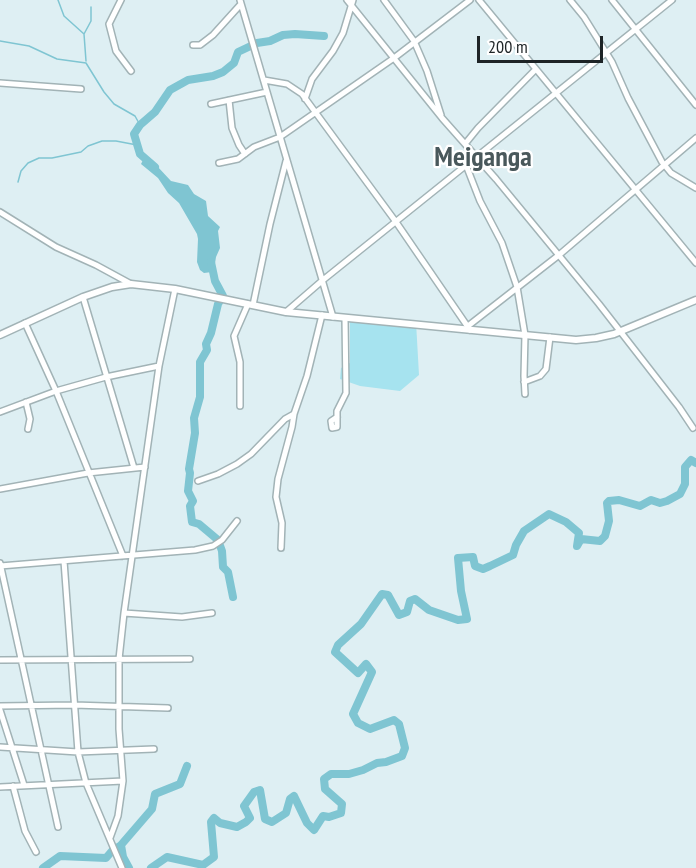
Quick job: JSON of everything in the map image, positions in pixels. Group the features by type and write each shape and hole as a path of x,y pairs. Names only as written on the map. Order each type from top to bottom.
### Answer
{"street":[{"path":"121,0 109,24 117,51 131,71"},
{"path":"347,0 352,3 442,118 621,331 679,406 693,428"},
{"path":"384,0 414,41 427,71 442,118"},
{"path":"219,163 234,160 254,147 280,137 394,58 470,0"},
{"path":"479,0 696,262"},
{"path":"570,0 607,52 628,98 665,166 679,179 696,188"},
{"path":"612,0 696,105"},
{"path":"286,312 672,0"},
{"path":"240,2 333,317"},
{"path":"193,45 200,45 213,35 240,2"},
{"path":"305,99 312,79 343,33 352,3"},
{"path":"465,144 477,128 536,69"},
{"path":"264,80 288,84 302,94 396,222 469,328"},
{"path":"0,83 81,89"},
{"path":"211,104 267,92"},
{"path":"229,100 232,128 238,145 245,154"},
{"path":"469,328 636,191 696,138"},
{"path":"240,406 240,362 234,336 251,305 287,160"},
{"path":"466,165 480,201 502,243 517,287 525,335 525,393"},
{"path":"0,212 56,247 131,284"},
{"path":"0,334 83,297 112,287 131,284 175,289 286,312 576,340 596,338 621,331 696,300"},
{"path":"111,839 118,816 123,781 120,751 119,659 124,613 159,366 175,289"},
{"path":"83,297 134,468"},
{"path":"281,548 282,523 276,493 294,414 307,376 321,315"},
{"path":"337,417 346,393 345,318"},
{"path":"25,323 56,391 123,556"},
{"path":"524,382 540,376 546,369 550,337"},
{"path":"0,412 56,391 106,377 159,366"},
{"path":"26,402 30,420 28,429"},
{"path":"198,481 237,464 285,419 294,414"},
{"path":"0,489 88,473 145,467"},
{"path":"58,827 0,565 195,550 213,546 225,538 237,521"},
{"path":"64,561 78,752 86,783 122,868"},
{"path":"124,613 182,617 212,614"},
{"path":"0,660 190,659"},
{"path":"24,784 0,708 74,705 168,708"},
{"path":"0,747 78,752 154,749"},
{"path":"0,787 24,784 123,781"},
{"path":"13,786 25,831 36,852"}],"shaded area":[{"path":"143,160 157,166 171,181 188,185 194,194 206,201 208,216 220,227 218,231 220,248 212,272 204,273 200,270 197,262 197,234 179,203 168,193 158,178 141,164"},
{"path":"350,315 416,322 419,375 400,391 360,386 340,379 341,368 350,363"}],"waterway":[{"path":"58,0 64,16 84,34 86,61"},
{"path":"84,34 91,21 91,7"},
{"path":"155,167 140,154 134,134 140,125 155,112 170,90 188,80 223,72 234,63 238,52 257,43 270,41 283,35 324,36"},
{"path":"0,41 29,46 57,59 86,63 114,104 135,116 140,125"},
{"path":"18,182 21,171 28,163 39,158 52,158 81,152 88,146 102,141 137,145"},
{"path":"211,262 215,281 223,296 218,304 206,344 207,350 200,362 200,397 194,418 195,433 188,491 193,501 190,506 192,522 199,524 218,540 222,551 223,567 228,572 233,597"},
{"path":"151,868 167,857 203,865 214,857 211,822 214,818 220,823 237,827 246,822 250,818 244,806 254,792 260,790 265,819 272,822 286,813 290,799 294,796 307,823 314,830 323,816 329,817 341,813 342,804 325,789 324,779 331,774 349,774 402,756 405,748 399,724 394,720 370,729 358,723 353,714 372,672 366,664 358,673 335,652 338,645 361,624 382,594 388,595 399,615 407,612 410,601 415,599 429,610 458,620 467,619 461,591 458,558 473,557 475,566 483,569 513,555 524,531 549,514 566,522 579,533 577,546 581,539 600,541 605,536 609,521 607,503 609,501 619,500 640,506 651,500 660,503 667,501 680,494 685,484 685,467 691,460 696,463"},
{"path":"129,868 123,857 121,845 152,809 155,794 180,784 187,766"},
{"path":"43,868 60,856 106,858 120,846"}],"district":[{"name":"Meiganga","path":"483,158"}]}
